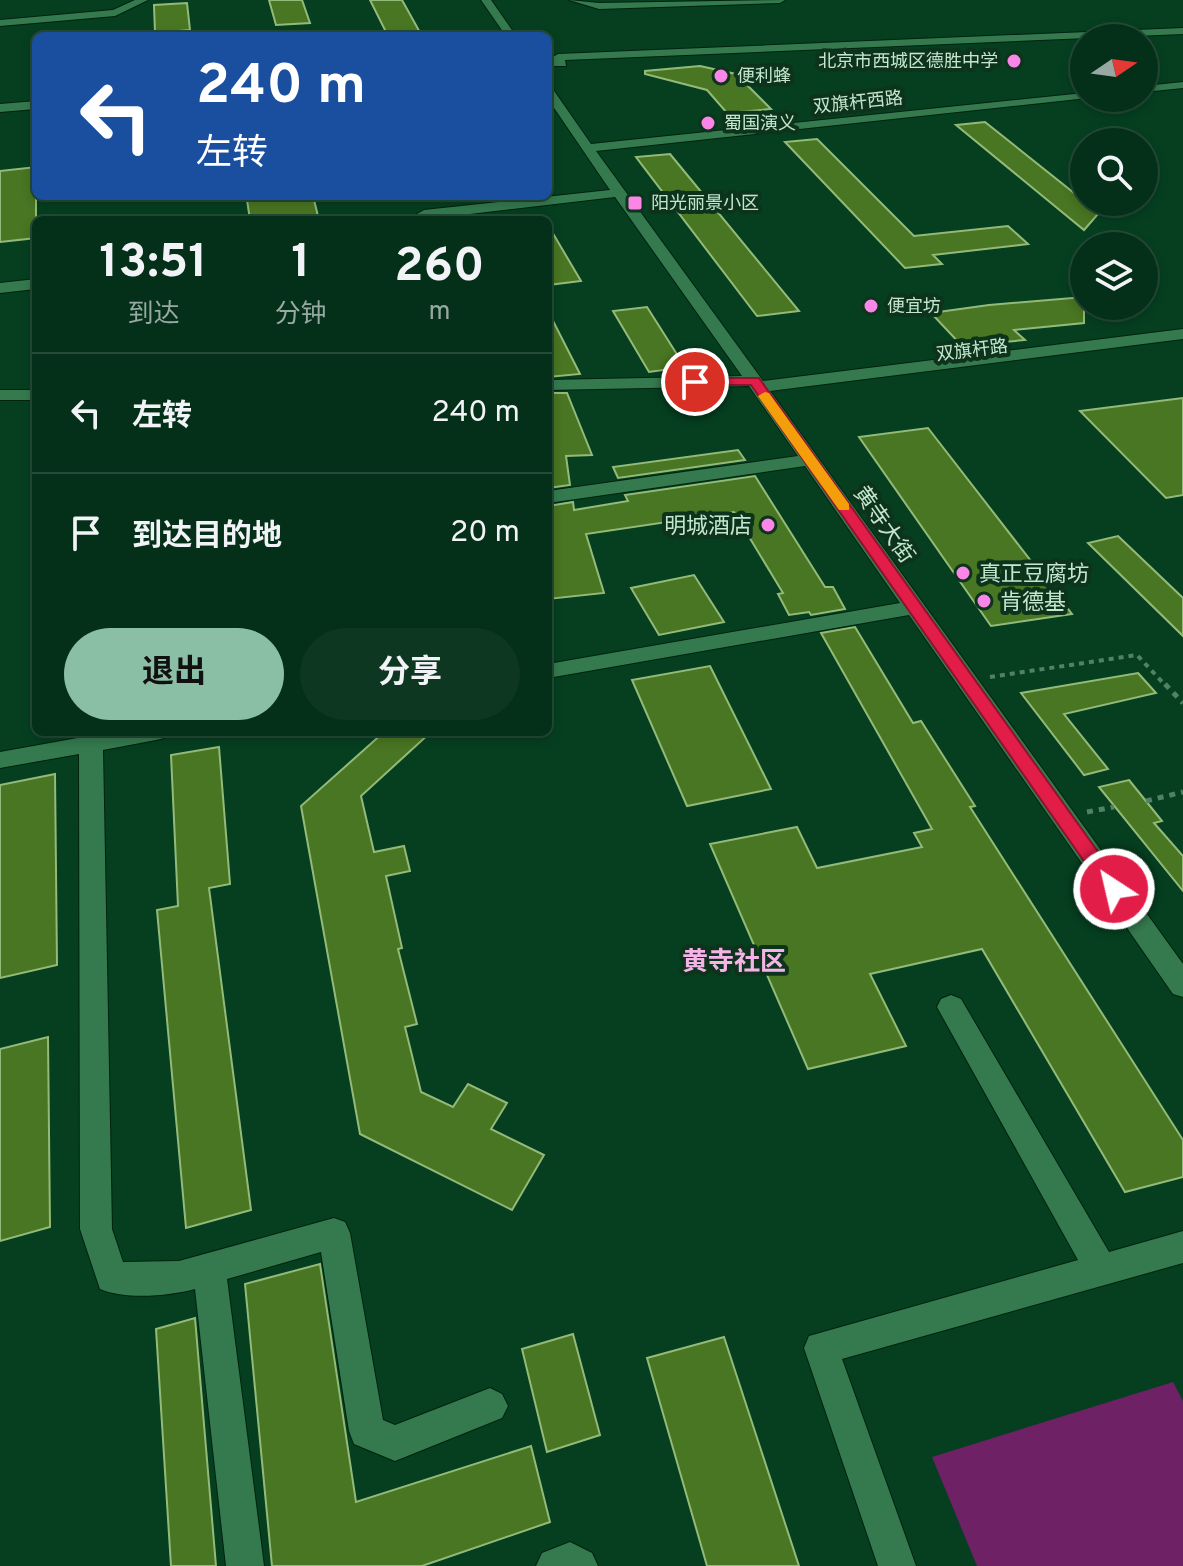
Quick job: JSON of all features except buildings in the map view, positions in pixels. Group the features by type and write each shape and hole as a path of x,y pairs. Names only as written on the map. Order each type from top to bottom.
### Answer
{"street":[{"path":"0,23 115,13 143,0"},
{"path":"486,0 508,32"},
{"path":"574,0 599,6 780,0"},
{"path":"552,63 562,64 558,57 1183,31"},
{"path":"1158,88 1183,85"},
{"name":"黄寺大街","path":"552,96 1183,986"},
{"name":"双旗杆西路","path":"588,148 1070,97"},
{"path":"0,108 32,105"},
{"path":"425,216 618,193"},
{"path":"0,288 32,284"},
{"path":"552,385 759,388 1183,334"},
{"name":"双旗杆路","path":"759,388 1183,344"},
{"path":"0,395 32,395"},
{"path":"552,496 810,460"},
{"path":"552,670 915,607"},
{"path":"0,760 130,736"},
{"path":"91,742 96,1229 112,1278 179,1277 334,1233 367,1431 395,1443 490,1406"},
{"path":"951,1007 1101,1270"},
{"path":"897,1566 821,1348 1183,1247"},
{"path":"209,1268 245,1566"},
{"path":"555,1566 570,1561 579,1566"}],"path":[{"path":"965,681 1137,655 1183,703"},
{"path":"1146,801 1183,792"}],"shaded area":[{"path":"1173,1382 1183,1401 1183,1566 977,1566 932,1457"}],"slow traffic":[{"path":"765,396 844,507"}],"place":[{"name":"北京市西城区德胜中学","path":"1014,61"},
{"name":"便利蜂","path":"721,76"},
{"name":"蜀国演义","path":"708,123"},
{"name":"阳光丽景小区","path":"635,203"},
{"name":"便宜坊","path":"871,306"},
{"name":"明城酒店","path":"768,525"},
{"name":"真正豆腐坊","path":"963,573"},
{"name":"肯德基","path":"984,601"}],"district":[{"name":"黄寺社区","path":"734,961"}],"route":[{"path":"695,382 754,381 1114,889"}]}
